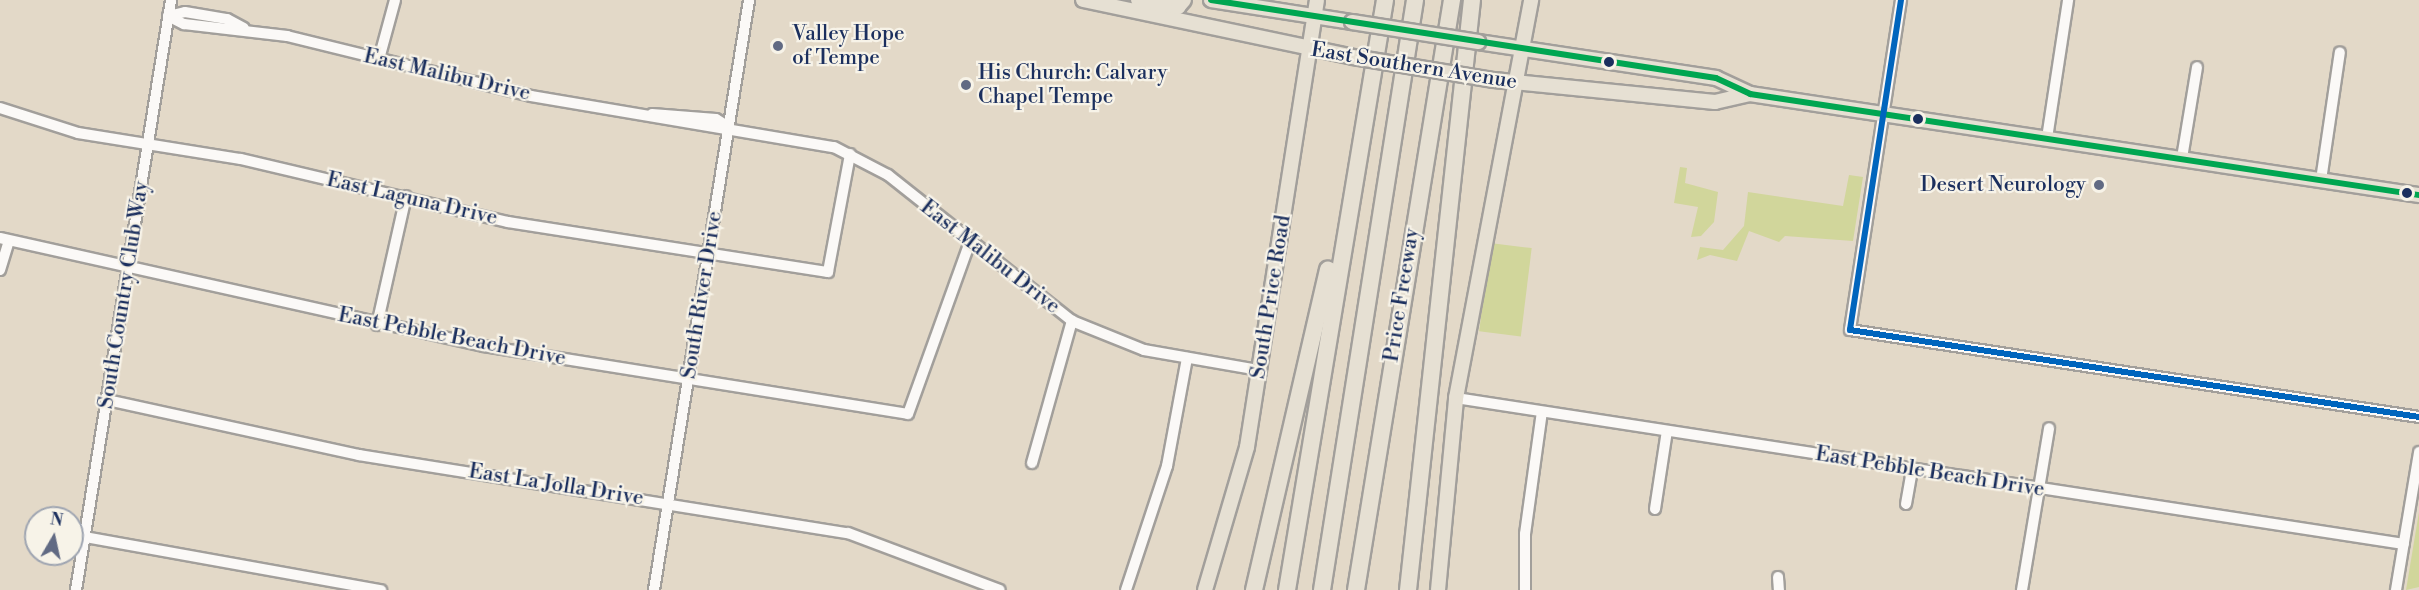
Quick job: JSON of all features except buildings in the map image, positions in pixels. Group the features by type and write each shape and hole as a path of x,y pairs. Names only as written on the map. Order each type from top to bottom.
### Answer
{"highway":[{"path":"1287,590 1347,212 1385,0"},
{"name":"Price Freeway","path":"1323,590 1415,0"},
{"name":"Price Freeway","path":"1356,590 1452,0"},
{"path":"1408,590 1472,0"},
{"path":"1254,590 1336,233 1347,212"}],"main road":[{"name":"East Southern Avenue","path":"1083,0 1310,50 1494,80 1715,102 1750,94"},
{"path":"1138,0 1178,7 1184,0"},
{"name":"East Southern Avenue","path":"1211,0 1716,78 1750,94 1884,112 2419,195"},
{"name":"South Price Road","path":"1205,590 1237,491 1259,370 1317,0"},
{"path":"1438,590 1456,398 1531,0"}],"street":[{"name":"South Country Club Way","path":"76,590 171,0"},
{"path":"379,59 395,0"},
{"name":"South River Drive","path":"654,590 749,0"},
{"path":"1901,0 1850,330 2419,417"},
{"path":"2047,138 2068,0"},
{"name":"East Malibu Drive","path":"168,16 214,30 244,28 531,96 652,114 716,119 729,127 804,140 850,154 888,175 1072,321 1105,338 1187,358 1259,370"},
{"path":"2321,180 2340,52"},
{"path":"2182,158 2197,67"},
{"name":"East Laguna Drive","path":"0,108 78,133 148,144 406,196 508,222 828,272 850,154"},
{"path":"377,325 406,196"},
{"path":"0,270 4,239"},
{"name":"East Pebble Beach Drive","path":"4,239 377,325 688,379 908,414 970,242"},
{"path":"1032,463 1072,321"},
{"path":"1126,590 1167,466 1187,358"},
{"name":"East Pebble Beach Drive","path":"1456,398 1912,471 2404,544"},
{"name":"East La Jolla Drive","path":"107,400 359,455 848,532 1000,590"},
{"path":"1525,590 1525,534 1542,412"},
{"path":"2022,590 2049,428"},
{"path":"1655,509 1667,431"},
{"path":"2396,590 2419,452"},
{"path":"1906,504 1912,471"},
{"path":"85,537 381,590"},
{"path":"1778,577 1779,590"}],"green space":[{"path":"1680,167 1687,168 1685,183 1718,192 1714,222 1701,236 1691,237 1698,207 1674,203"},
{"path":"1849,175 1863,177 1853,241 1785,236 1779,242 1749,231 1737,261 1710,255 1697,260 1700,247 1723,250 1744,226 1748,192 1843,206"},
{"path":"1490,243 1532,248 1521,336 1479,331"},
{"path":"2419,512 2419,587 2406,590"}],"transit line":[{"path":"1211,0 1716,78 1750,94 2419,195"},
{"path":"1901,0 1850,330 2419,417"}],"place":[{"name":"Valley Hope of Tempe","path":"778,46"},
{"name":"His Church: Calvary Chapel Tempe","path":"966,85"},
{"name":"Desert Neurology","path":"2099,185"}]}
